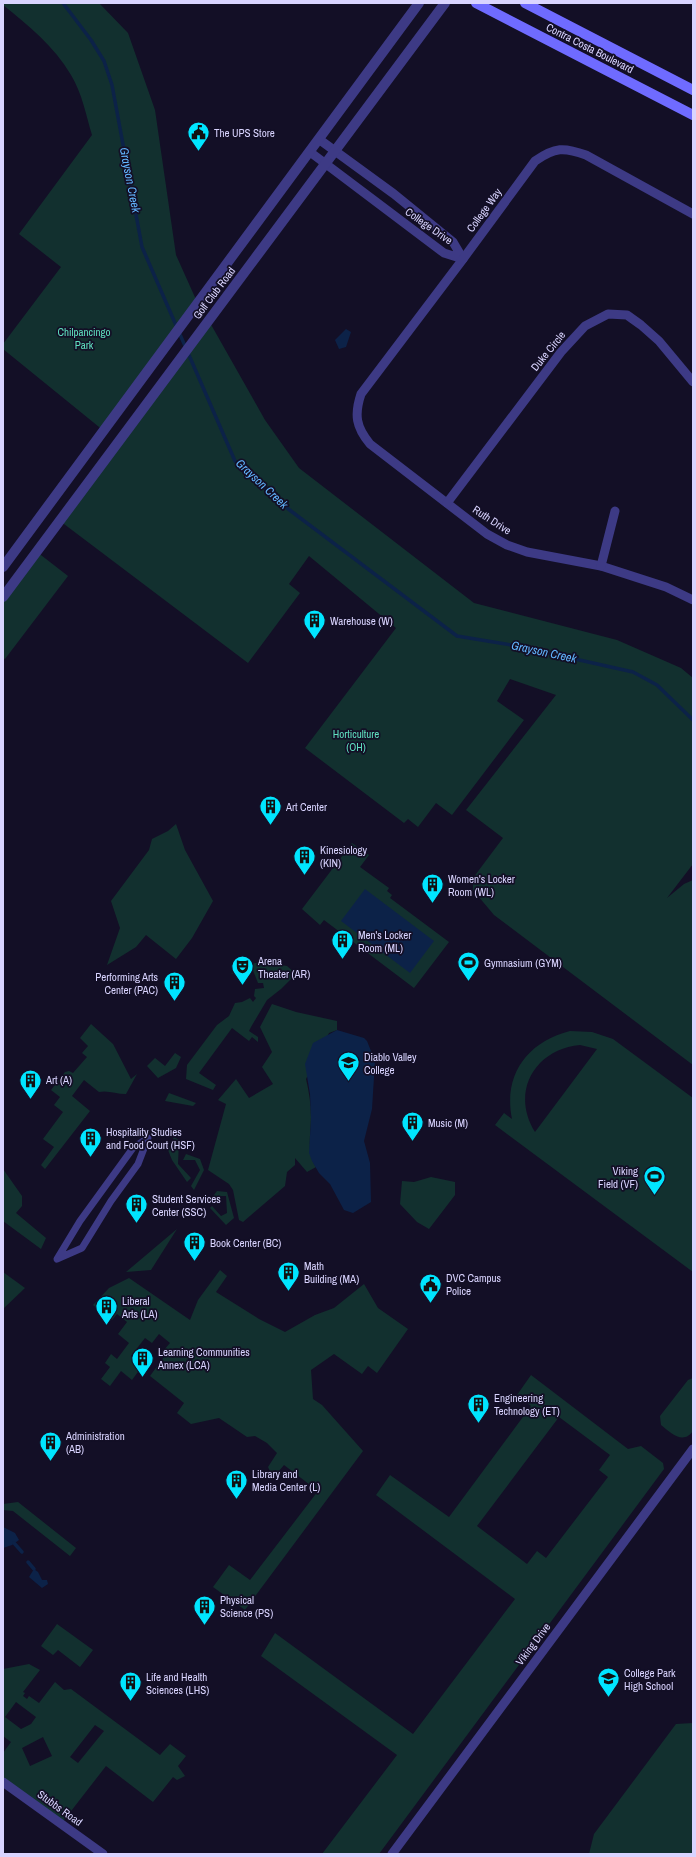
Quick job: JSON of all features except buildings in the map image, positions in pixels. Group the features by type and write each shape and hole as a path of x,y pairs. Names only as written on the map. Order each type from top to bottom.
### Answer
{"main road":[{"name":"Contra Costa Boulevard","path":"476,3 693,115"},
{"name":"Contra Costa Boulevard","path":"525,3 693,90"}],"street":[{"name":"Golf Club Road","path":"3,567 320,140 419,3"},
{"name":"Golf Club Road","path":"3,597 445,3"},
{"name":"College Drive","path":"320,140 394,194 453,242 463,259"},
{"name":"College Way","path":"357,419 361,394 463,259 534,161 545,154 557,149 569,149 586,155 693,214"},
{"name":"College Drive","path":"310,152 444,253 463,259"},
{"name":"Duke Circle","path":"447,503 561,352 585,326 608,314 627,315 641,325 659,341 693,382"},
{"name":"Ruth Drive","path":"357,419 363,435 370,444 487,534 507,545 527,552 601,566 666,587 693,600"},
{"path":"601,566 616,511"},
{"path":"148,1138 138,1164 111,1201 82,1248 57,1259 80,1221 133,1148 148,1138"},
{"path":"96,1199 111,1201"},
{"name":"Viking Drive","path":"392,1854 693,1449"},
{"name":"Stubbs Road","path":"3,1782 102,1854"}],"green space":[{"name":"Chilpancingo Park","path":"3,3 99,3 128,33 155,110 176,255 198,304 104,431 3,349 3,344 61,267 19,234 92,135 78,89 71,75 49,46 3,5"},
{"name":"Horticulture (OH)","path":"209,321 265,420 299,468 474,603 617,640 681,668 693,678 693,864 667,898 684,884 693,880 693,1065 494,915 473,890 473,878 503,838 466,810 556,695 510,679 497,701 524,720 452,815 436,803 418,827 408,819 404,823 305,748 396,628 309,556 289,584 300,593 248,663 60,521"},
{"path":"37,552 68,576 5,659 3,658 3,597"},
{"path":"176,824 185,850 213,901 192,938 176,959 146,935 136,947 107,965 120,928 111,901 149,850 152,839 168,831"},
{"path":"352,843 369,855 360,867 389,888 387,891 392,895 390,898 449,942 414,988 324,920 320,925 302,909"},
{"path":"262,962 287,966 296,974 267,1000 251,1027 249,1031 258,1037 258,1042 252,1037 249,1041 232,1028 199,1073 216,1085 213,1090 186,1079 187,1065 217,1025 229,1016 235,1003 242,1002 250,998 253,1002 256,998 254,996 255,989 264,988 263,983 258,983 252,968 231,974 242,965"},
{"path":"272,1004 296,1012 337,1021 337,1030 329,1033 306,1079 311,1107 310,1149 316,1167 307,1172 295,1158 295,1165 287,1172 285,1186 243,1222 239,1220 233,1190 229,1184 208,1170 226,1104 218,1100 236,1079 249,1098 273,1084 262,1067 272,1052 260,1027"},
{"path":"91,1024 113,1044 131,1079 137,1074 126,1094 106,1091 99,1092 84,1080 72,1096 90,1111 45,1169 41,1165 54,1147 43,1139 63,1112 54,1105 60,1097 51,1090 65,1072 69,1071 73,1073 87,1057 82,1053 88,1046 80,1038"},
{"name":"Viking Field (VF)","path":"570,1031 592,1032 613,1039 693,1098 693,1272 495,1125 504,1113 512,1119 510,1103 511,1088 515,1075 522,1063 530,1052 555,1036","holes":["580,1045 597,1049 535,1132 528,1117 525,1102 526,1088 531,1075 539,1064 550,1055 564,1048"]},
{"path":"175,1053 181,1057 176,1068 158,1078 147,1066 155,1058 165,1066"},
{"path":"169,1093 196,1103 193,1106 165,1101"},
{"path":"174,1137 179,1140 178,1164 191,1178 187,1182 172,1160 168,1150"},
{"path":"186,1154 200,1159 204,1170 194,1190 191,1186 200,1170 195,1160 183,1160"},
{"path":"3,1169 22,1196 22,1206 16,1213 46,1238 41,1249 3,1221"},
{"path":"431,1177 455,1182 455,1195 429,1229 417,1222 400,1204 402,1181 414,1182"},
{"path":"217,1191 227,1192 234,1218 226,1225 210,1208 212,1206 221,1216 227,1213 226,1196 220,1196 215,1203 211,1199"},
{"path":"177,1229 151,1270 126,1272"},
{"path":"220,1270 227,1276 216,1292 259,1319 285,1332 315,1315 334,1308 364,1284 378,1308 408,1329 377,1373 368,1366 362,1374 334,1354 311,1370 313,1399 322,1405 363,1451 245,1610 213,1587 229,1565 250,1580 318,1491 284,1465 273,1478 268,1467 277,1453 267,1443 255,1436 247,1437 219,1418 191,1424 177,1413 184,1403 150,1376 166,1354 163,1351 170,1343 159,1334 152,1343 145,1338 131,1356 143,1365 132,1380 121,1371 110,1386 101,1379 110,1367 105,1363 111,1354 117,1359 129,1343 118,1334 127,1322 117,1314 112,1320 93,1305 109,1288 129,1278 190,1320 198,1300"},
{"path":"3,1272 25,1288 3,1309"},
{"path":"531,1375 628,1449 641,1446 663,1463 664,1469 379,1854 322,1854 397,1755 261,1656 275,1633 413,1734 515,1599 376,1495 390,1475 449,1517 531,1406 517,1395","holes":["559,1417 610,1455 599,1470 608,1477 546,1558 537,1551 527,1564 477,1526"]},
{"path":"693,1378 693,1431 685,1437 681,1437 673,1434 661,1425 660,1416 688,1380"},
{"path":"18,1502 76,1548 70,1556 13,1511 3,1510 3,1504"},
{"path":"57,1624 93,1650 80,1667 58,1650 53,1655 41,1646"},
{"path":"29,1664 40,1670 23,1692 25,1693 23,1696 27,1699 29,1696 39,1703 55,1682 64,1690 71,1689 160,1755 170,1744 186,1756 178,1766 185,1776 177,1780 173,1777 153,1802 106,1766 61,1824 3,1782 3,1753 11,1742 3,1736 3,1669","holes":["16,1702 36,1717 31,1724 21,1729 5,1717","95,1725 104,1731 78,1763 70,1757","43,1737 52,1756 30,1766 22,1748"]},
{"path":"693,1723 693,1854 589,1854 594,1834 676,1724"}],"water":[{"path":"346,329 351,332 346,347 339,349 335,340"},
{"path":"365,889 434,941 410,973 341,921"},
{"path":"337,1030 364,1038 367,1041 375,1061 372,1109 364,1141 370,1163 371,1202 353,1213 344,1210 330,1184 319,1173 309,1153 311,1119 310,1094 305,1064 313,1043"},
{"path":"3,1527 15,1533 19,1540 12,1545 3,1548"},
{"path":"34,1569 38,1572 42,1580 47,1580 48,1584 42,1588 29,1577"}],"waterway":[{"name":"Grayson Creek","path":"63,3 91,40 104,61 112,85 142,247 235,461 287,508 457,636 517,646 633,672 657,685 693,720"},
{"path":"14,1543 22,1552"},
{"path":"28,1562 34,1569"}],"place":[{"name":"The UPS Store","path":"199,152"},
{"name":"Warehouse (W)","path":"314,640"},
{"name":"Art Center","path":"271,826"},
{"name":"Kinesiology (KIN)","path":"304,876"},
{"name":"Women's Locker Room (WL)","path":"433,904"},
{"name":"Men's Locker Room (ML)","path":"343,960"},
{"name":"Gymnasium (GYM)","path":"468,982"},
{"name":"Arena Theater (AR)","path":"243,986"},
{"name":"Performing Arts Center (PAC)","path":"174,1002"},
{"name":"Diablo Valley College","path":"348,1082"},
{"name":"Art (A)","path":"30,1100"},
{"name":"Music (M)","path":"412,1142"},
{"name":"Hospitality Studies and Food Court (HSF)","path":"90,1158"},
{"name":"Viking Field (VF)","path":"654,1196"},
{"name":"Student Services Center (SSC)","path":"136,1224"},
{"name":"Book Center (BC)","path":"194,1262"},
{"name":"Math Building (MA)","path":"289,1292"},
{"name":"DVC Campus Police","path":"431,1304"},
{"name":"Liberal Arts (LA)","path":"106,1326"},
{"name":"Learning Communities Annex (LCA)","path":"143,1378"},
{"name":"Engineering Technology (ET)","path":"478,1424"},
{"name":"Administration (AB)","path":"50,1462"},
{"name":"Library and Media Center (L)","path":"236,1500"},
{"name":"Physical Science (PS)","path":"204,1626"},
{"name":"College Park High School","path":"609,1698"},
{"name":"Life and Health Sciences (LHS)","path":"130,1702"}]}
